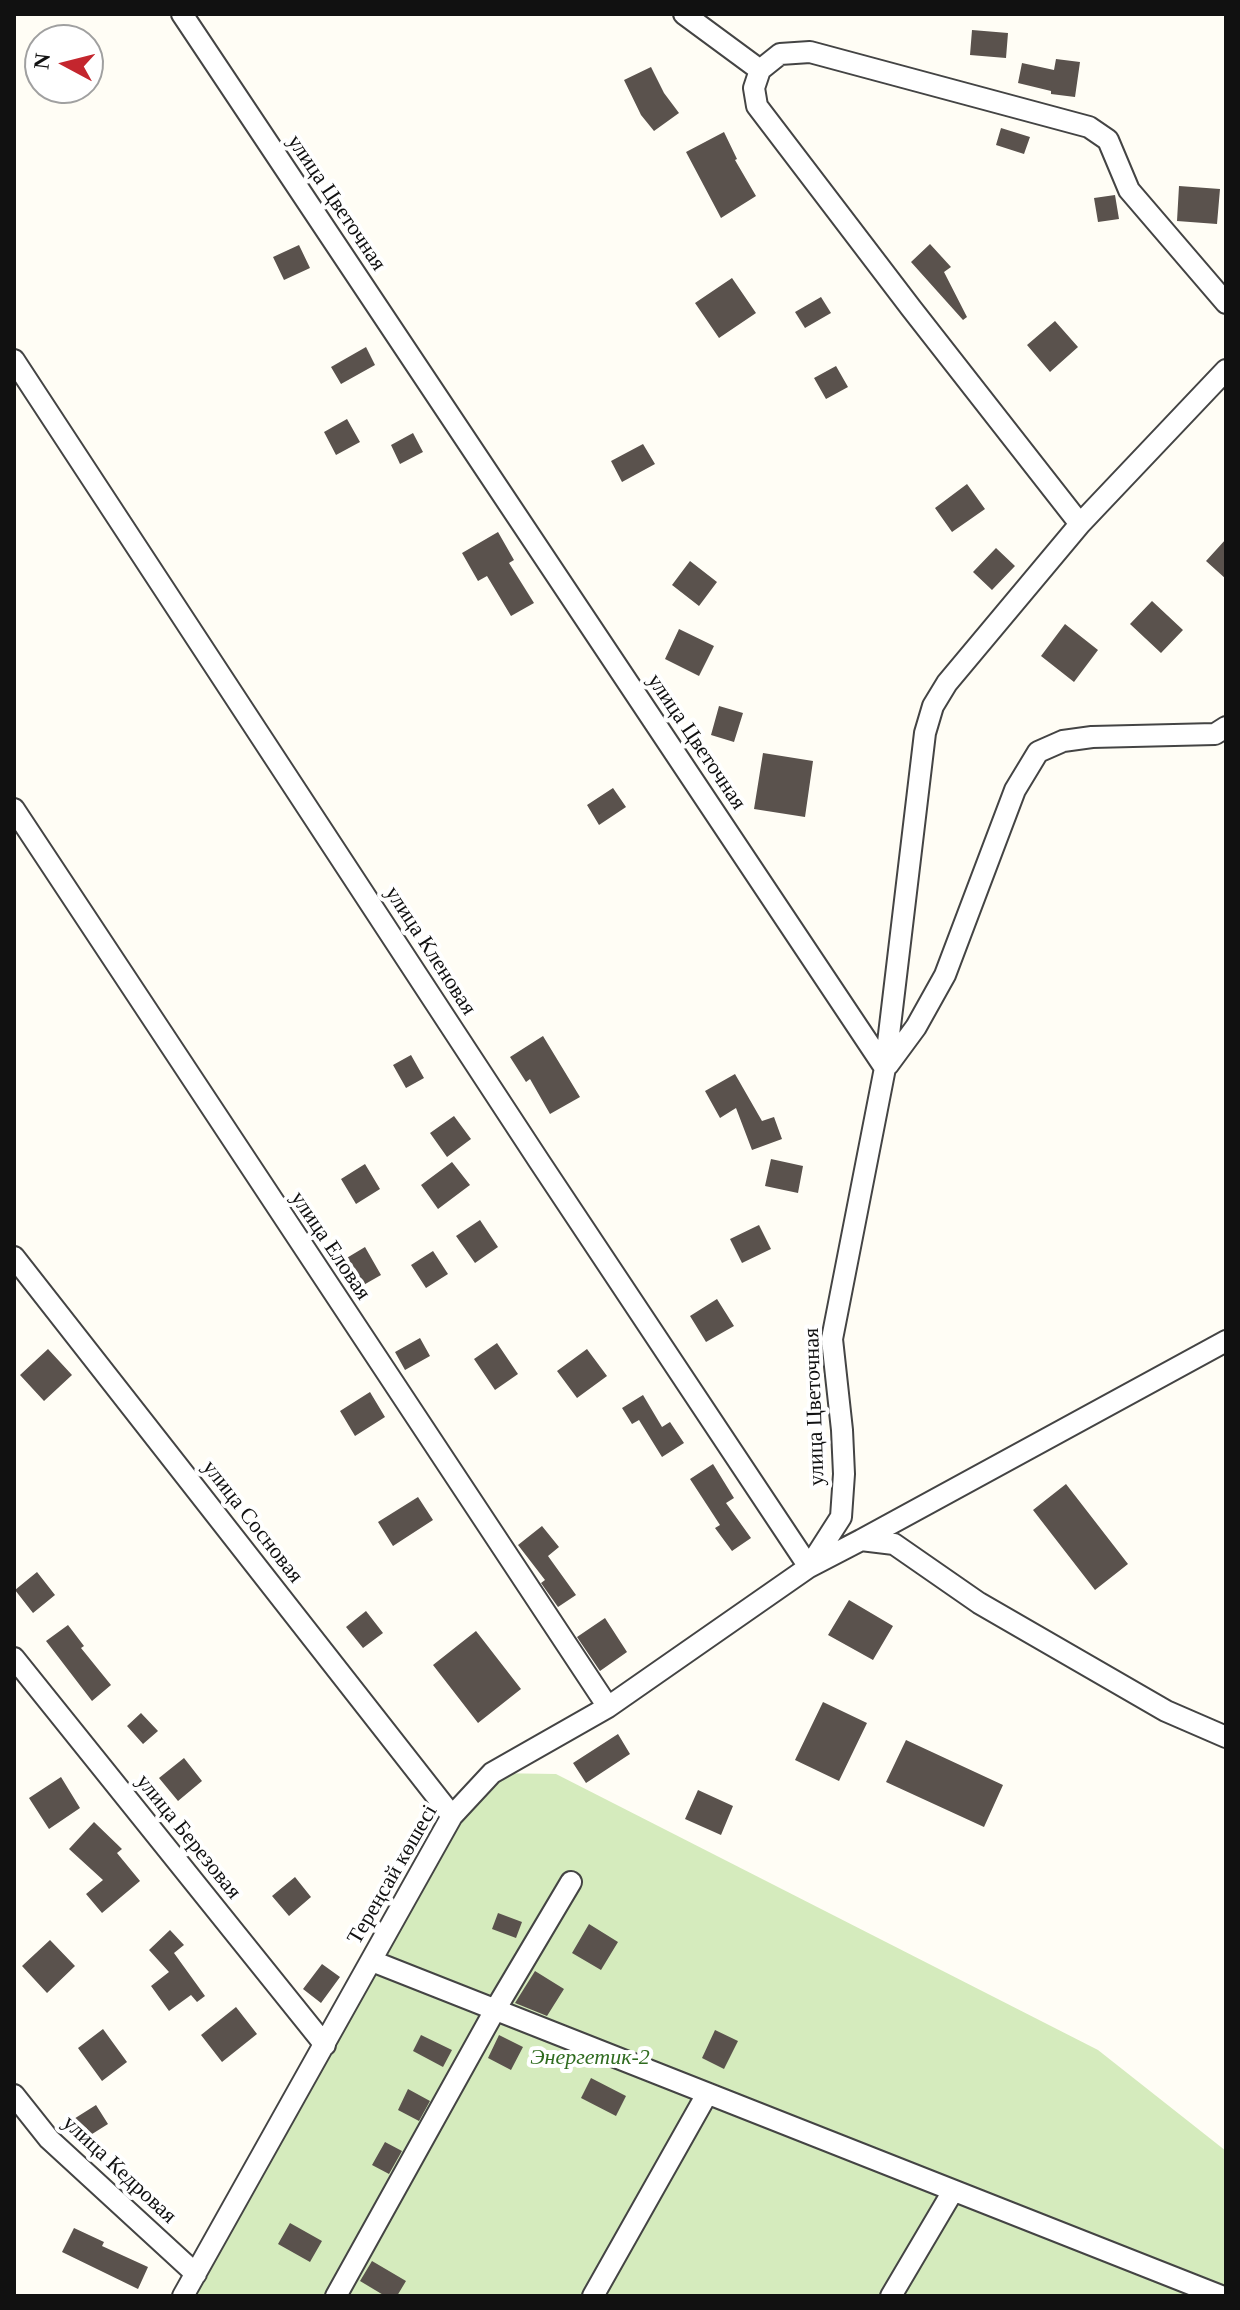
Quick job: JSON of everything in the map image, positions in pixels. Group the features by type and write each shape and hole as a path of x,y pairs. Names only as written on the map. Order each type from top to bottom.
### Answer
{"street":[{"name":"улица Цветочная","path":"182,14 885,1068 832,1339 843,1445 841,1517 809,1567"},
{"path":"684,14 760,70"},
{"path":"1080,524 757,106 754,88 760,70 780,54 810,52 1089,127 1108,140 1129,190 1226,303"},
{"name":"улица Кленовая","path":"14,360 809,1567"},
{"path":"885,1068 925,733 933,706 947,683 1080,524 1226,370"},
{"path":"885,1068 916,1027 945,975 1015,790 1038,752 1063,741 1092,737 1215,734 1226,727"},
{"name":"улица Еловая","path":"14,809 608,1707"},
{"name":"улица Сосновая","path":"14,1257 452,1816"},
{"name":"Тереңсай көшесі","path":"183,2296 452,1816 492,1773 608,1707 809,1567 1226,1341"},
{"path":"861,1540 894,1544 979,1603 1166,1711 1226,1737"},
{"name":"улица Березовая","path":"14,1658 325,2045"},
{"path":"336,2296 495,2010 571,1882"},
{"path":"372,1961 953,2191 1194,2291 1221,2296"},
{"path":"593,2296 707,2094"},
{"name":"улица Кедровая","path":"14,2095 49,2139 196,2274"},
{"path":"891,2296 953,2191"}],"green space":[{"name":"Энергетик-2","path":"492,1773 556,1774 1098,2050 1226,2151 1226,2296 183,2296 452,1816"}],"building":[{"path":"972,30 1008,33 1006,58 970,55"},
{"path":"1056,59 1080,62 1075,97 1051,94 1051,91 1018,83 1022,63 1054,70"},
{"path":"651,67 664,93 679,113 654,131 641,115 624,80"},
{"path":"1001,128 1030,137 1024,154 996,145"},
{"path":"724,132 735,160 756,196 721,218 686,152"},
{"path":"1179,186 1220,189 1217,224 1177,221"},
{"path":"1115,195 1119,219 1098,222 1094,198"},
{"path":"930,244 951,267 944,272 967,317 963,320 911,262"},
{"path":"299,245 310,268 284,280 273,257"},
{"path":"732,278 756,313 719,338 695,303"},
{"path":"821,297 831,313 805,328 795,312"},
{"path":"1055,321 1078,347 1050,372 1027,345"},
{"path":"366,347 375,365 341,384 331,367"},
{"path":"836,366 848,387 826,399 814,378"},
{"path":"347,419 360,442 336,455 324,432"},
{"path":"413,433 423,452 400,464 391,445"},
{"path":"643,444 655,464 622,482 611,461"},
{"path":"967,484 985,509 952,532 935,508"},
{"path":"498,532 514,560 509,563 534,603 511,616 487,576 478,581 462,553"},
{"path":"1226,539 1226,579 1206,561"},
{"path":"996,548 1015,566 992,590 973,572"},
{"path":"690,561 717,582 699,606 672,585"},
{"path":"1152,601 1183,630 1161,653 1130,624"},
{"path":"1065,624 1098,650 1074,682 1041,656"},
{"path":"679,629 714,646 699,676 665,659"},
{"path":"719,706 743,713 734,742 711,735"},
{"path":"763,753 813,761 805,817 754,809"},
{"path":"613,788 626,807 599,825 587,805"},
{"path":"543,1036 580,1097 550,1114 530,1079 526,1082 510,1057"},
{"path":"411,1055 424,1078 406,1088 393,1065"},
{"path":"735,1074 762,1121 774,1117 782,1139 752,1150 736,1108 720,1118 705,1091"},
{"path":"454,1116 471,1139 447,1157 430,1133"},
{"path":"771,1159 803,1166 798,1193 765,1186"},
{"path":"452,1162 470,1185 438,1209 421,1185"},
{"path":"365,1164 380,1189 356,1204 341,1179"},
{"path":"480,1220 498,1247 475,1263 456,1236"},
{"path":"759,1225 771,1249 742,1263 730,1239"},
{"path":"365,1247 381,1275 360,1287 345,1259"},
{"path":"433,1251 448,1274 426,1288 411,1265"},
{"path":"717,1299 734,1326 706,1342 690,1316"},
{"path":"420,1338 430,1356 405,1370 395,1352"},
{"path":"497,1343 518,1374 495,1390 474,1359"},
{"path":"48,1349 72,1375 44,1401 20,1375"},
{"path":"587,1349 607,1376 577,1398 557,1371"},
{"path":"370,1392 385,1417 355,1436 340,1411"},
{"path":"643,1395 662,1427 670,1422 684,1443 662,1457 639,1420 632,1424 622,1408"},
{"path":"713,1464 734,1498 726,1503 751,1538 732,1551 715,1528 720,1525 690,1479"},
{"path":"1066,1484 1128,1564 1095,1590 1033,1510"},
{"path":"418,1497 433,1520 393,1546 378,1522"},
{"path":"542,1526 559,1547 548,1556 576,1595 558,1607 541,1583 545,1580 518,1545"},
{"path":"37,1572 55,1595 33,1613 15,1590"},
{"path":"849,1600 893,1626 873,1660 828,1635"},
{"path":"366,1611 383,1633 363,1648 346,1627"},
{"path":"605,1618 627,1652 600,1671 577,1637"},
{"path":"68,1625 84,1646 81,1648 111,1685 92,1701 46,1641"},
{"path":"476,1631 521,1689 478,1723 433,1665"},
{"path":"823,1702 867,1723 839,1781 795,1760"},
{"path":"141,1713 158,1731 143,1744 127,1726"},
{"path":"618,1734 630,1754 586,1783 573,1763"},
{"path":"906,1740 1003,1785 984,1827 886,1782"},
{"path":"184,1758 202,1781 178,1801 159,1778"},
{"path":"61,1777 80,1808 49,1829 29,1798"},
{"path":"698,1790 733,1806 721,1835 685,1819"},
{"path":"94,1822 122,1849 117,1853 140,1881 102,1913 86,1894 103,1880 69,1849"},
{"path":"295,1877 311,1897 289,1916 272,1896"},
{"path":"498,1913 522,1922 516,1938 492,1929"},
{"path":"589,1924 618,1942 601,1970 572,1953"},
{"path":"170,1930 184,1945 174,1953 205,1996 197,2002 191,1995 169,2011 151,1986 169,1972 149,1950"},
{"path":"50,1940 75,1966 47,1993 22,1966"},
{"path":"322,1964 340,1977 321,2003 303,1989"},
{"path":"535,1971 564,1989 547,2016 515,2003"},
{"path":"236,2007 257,2034 222,2062 201,2035"},
{"path":"103,2029 127,2062 102,2081 78,2048"},
{"path":"715,2030 738,2041 724,2069 702,2058"},
{"path":"421,2035 452,2050 443,2067 413,2051"},
{"path":"499,2035 523,2047 511,2070 488,2058"},
{"path":"591,2078 626,2096 616,2116 581,2098"},
{"path":"408,2089 430,2101 419,2121 398,2110"},
{"path":"96,2105 108,2124 81,2141 69,2122"},
{"path":"385,2142 402,2151 389,2174 372,2165"},
{"path":"290,2223 322,2241 310,2262 278,2244"},
{"path":"74,2228 104,2242 102,2246 148,2267 138,2289 62,2252"},
{"path":"372,2261 406,2281 397,2296 385,2296 360,2281"}]}
